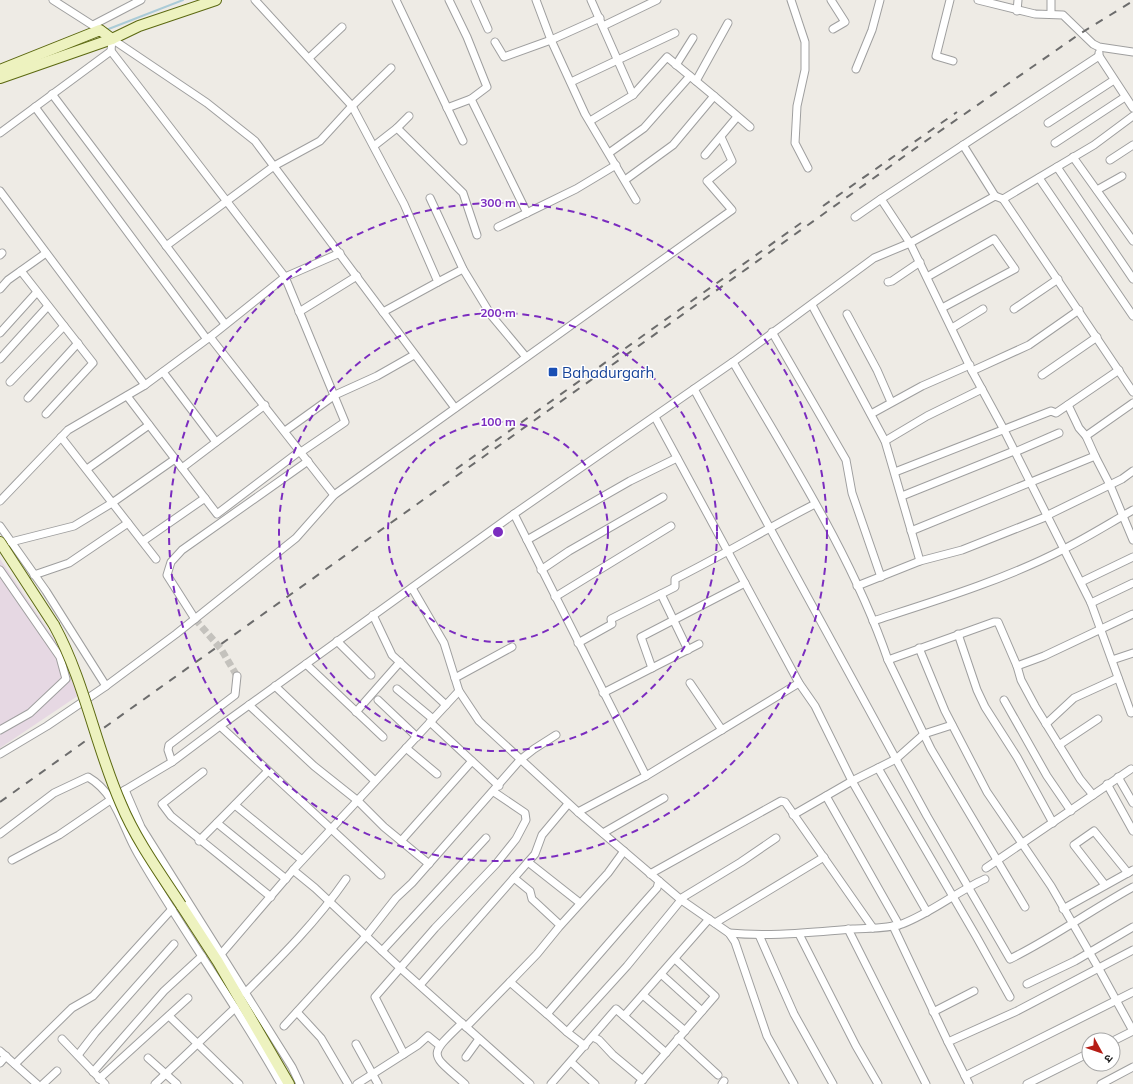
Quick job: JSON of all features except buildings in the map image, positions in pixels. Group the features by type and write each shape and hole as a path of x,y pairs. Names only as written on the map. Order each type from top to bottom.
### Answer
{"main road":[{"path":"0,78 112,39 139,26 216,0"},
{"path":"0,70 97,27 112,39"},
{"path":"0,542 54,625 75,666 120,804 177,907 221,968 289,1084"}],"street":[{"path":"53,0 97,27 141,0"},
{"path":"255,0 352,106 404,204 438,282"},
{"path":"396,0 463,141"},
{"path":"447,108 470,99 487,87 467,37 449,0"},
{"path":"475,0 488,29"},
{"path":"536,0 551,40 590,121 636,200"},
{"path":"591,0 632,95"},
{"path":"603,26 657,0"},
{"path":"791,0 805,42 805,70 797,106 795,143 808,168"},
{"path":"831,0 844,22 833,29"},
{"path":"856,69 872,30 880,0"},
{"path":"950,0 936,56 953,62"},
{"path":"978,0 1017,11 1063,15 1089,40 1099,47 1133,52"},
{"path":"1017,11 1018,0"},
{"path":"1051,0 1051,14"},
{"path":"495,42 504,57 551,40 600,18"},
{"path":"609,153 644,128 693,78 728,23"},
{"path":"308,58 342,27"},
{"path":"571,82 617,59 675,33"},
{"path":"676,65 693,38"},
{"path":"127,396 217,514 300,452 345,422 285,277 111,50 112,39 207,103 255,141 455,408"},
{"path":"1099,47 1099,56 1133,108"},
{"path":"0,133 111,50"},
{"path":"855,217 1099,56"},
{"path":"590,121 632,95 667,57 750,127"},
{"path":"166,246 274,166 320,141 390,68"},
{"path":"1048,123 1114,80"},
{"path":"52,94 225,324"},
{"path":"625,180 674,145 714,96"},
{"path":"1055,144 1125,97"},
{"path":"470,99 527,213"},
{"path":"35,107 208,338 265,405 334,495"},
{"path":"374,146 397,128 409,116"},
{"path":"1003,199 1094,145 1133,116"},
{"path":"705,155 738,117"},
{"path":"397,128 463,193 477,235"},
{"path":"0,754 47,726 106,686 195,618 296,538 334,495 732,210 707,181 732,161 721,137"},
{"path":"963,145 995,196 1003,199 1133,392"},
{"path":"1110,160 1133,145"},
{"path":"1073,158 1133,241"},
{"path":"498,227 576,189 616,165"},
{"path":"1057,168 1133,279"},
{"path":"1097,190 1122,176"},
{"path":"1039,178 1133,316"},
{"path":"0,191 145,385"},
{"path":"12,860 59,835 125,790 172,762 248,705 514,514 733,362 874,258 910,243 995,196"},
{"path":"430,198 463,269 491,315 526,358"},
{"path":"881,199 910,243 920,262 971,368 1048,515 1081,582 1091,603 1132,714"},
{"path":"927,277 994,239 1015,269 942,308"},
{"path":"0,288 20,271 46,253"},
{"path":"0,501 68,430 145,385 208,338 285,277 340,253"},
{"path":"888,282 892,281 920,262"},
{"path":"383,312 463,269"},
{"path":"20,271 93,363 46,414"},
{"path":"299,312 357,276"},
{"path":"1014,309 1058,279"},
{"path":"0,333 37,292"},
{"path":"0,359 48,306"},
{"path":"813,307 885,441 920,561"},
{"path":"952,328 983,309"},
{"path":"871,414 922,386 1030,344 1079,310"},
{"path":"847,314 877,370 891,402"},
{"path":"10,382 64,326"},
{"path":"772,332 846,460 852,493 881,577"},
{"path":"1042,374 1097,337"},
{"path":"28,398 78,343"},
{"path":"285,432 335,396 377,376 414,355"},
{"path":"733,362 815,504 857,586 873,621 888,660 924,734 969,815 1025,906"},
{"path":"895,472 1003,428 1024,422 1051,411 1056,413 1119,370"},
{"path":"163,372 216,442"},
{"path":"694,389 896,759 1010,959 1043,943 1072,922 1133,887"},
{"path":"885,441 927,416 982,389"},
{"path":"1086,436 1133,402"},
{"path":"182,468 265,405"},
{"path":"1068,405 1079,428 1086,436 1094,456 1110,485 1133,540"},
{"path":"654,417 799,684 815,706 852,781 927,912"},
{"path":"87,469 149,425"},
{"path":"902,496 1059,433"},
{"path":"62,437 156,559"},
{"path":"911,531 1094,456"},
{"path":"527,540 630,481 677,458"},
{"path":"11,542 74,526 112,503 175,459"},
{"path":"195,618 167,575 171,562 182,550 308,461"},
{"path":"857,586 920,561 962,550 1048,515 1110,485 1133,471"},
{"path":"541,570 569,551 663,497"},
{"path":"143,541 205,498"},
{"path":"578,642 612,624 611,619 675,587 675,579 728,553 769,528 815,504"},
{"path":"873,621 973,588 1064,549 1133,510"},
{"path":"514,514 646,776"},
{"path":"34,575 70,563 128,523"},
{"path":"0,526 34,575 106,686"},
{"path":"555,597 671,526"},
{"path":"1081,582 1133,557"},
{"path":"0,570 60,657 66,680 30,713 0,730"},
{"path":"1091,603 1133,583"},
{"path":"652,668 641,637 745,584"},
{"path":"412,588 444,643 459,691 479,721 568,804 650,874 680,899 729,932 735,942 767,1036 794,1084"},
{"path":"661,594 688,650"},
{"path":"1017,666 1133,614"},
{"path":"373,615 392,655 446,705"},
{"path":"888,660 958,634 998,622 1017,666 1021,680 1080,779 1093,795"},
{"path":"958,634 977,690 985,707 1017,757 1053,823"},
{"path":"338,641 371,675"},
{"path":"603,692 699,644"},
{"path":"455,678 512,647"},
{"path":"919,648 952,725 987,792 1022,844 1069,920 1072,922 1133,1031 1121,1037"},
{"path":"1112,660 1133,653"},
{"path":"356,712 400,662"},
{"path":"306,664 383,737"},
{"path":"172,762 168,750 169,745 235,695 237,676"},
{"path":"1046,724 1074,698 1118,678"},
{"path":"690,683 722,730"},
{"path":"578,812 646,776 799,684"},
{"path":"275,686 375,781"},
{"path":"397,689 472,761 496,789 525,813 526,820 516,839 496,864 375,997 404,1054"},
{"path":"222,953 302,860 459,691"},
{"path":"378,700 417,737"},
{"path":"1004,700 1047,776 1071,811"},
{"path":"248,705 314,766 358,801 401,841 429,864"},
{"path":"1059,745 1098,719"},
{"path":"793,815 852,781 896,759 924,734 952,725"},
{"path":"220,726 381,875"},
{"path":"284,1026 366,936 396,898 429,864 520,760 556,735"},
{"path":"406,748 438,774"},
{"path":"401,841 472,761"},
{"path":"878,768 1010,997"},
{"path":"986,868 1131,769"},
{"path":"200,840 268,771"},
{"path":"203,772 162,804 171,816 271,897"},
{"path":"0,834 54,793 88,776 97,782 112,799 137,853 177,907 202,956 260,1045 281,1084"},
{"path":"1118,777 1133,803"},
{"path":"1107,784 1133,831"},
{"path":"125,790 141,827 212,941 222,953 245,993 292,1067 300,1084"},
{"path":"826,796 896,925 933,1012 969,1084"},
{"path":"603,833 664,798"},
{"path":"650,874 781,801 785,802 873,928"},
{"path":"420,985 535,854 542,835 568,804"},
{"path":"235,805 302,860"},
{"path":"217,823 286,879"},
{"path":"1063,909 1130,872 1094,832 1090,833 1074,846 1106,885"},
{"path":"382,951 486,838"},
{"path":"567,1032 632,960 680,899 741,862 776,838"},
{"path":"465,1084 436,1056 436,1050 439,1045 464,1025 538,954 560,925 608,873 624,851"},
{"path":"624,1016 675,959 712,921 824,857"},
{"path":"528,862 580,903"},
{"path":"293,870 530,1084"},
{"path":"514,878 530,891 532,899 560,925"},
{"path":"245,993 297,940 330,902 346,879"},
{"path":"729,932 799,934 896,925 927,912 968,887 985,879"},
{"path":"547,1014 641,906 656,888 659,881"},
{"path":"15,1064 72,1008 93,996 177,907"},
{"path":"1027,984 1133,927"},
{"path":"848,929 926,1084"},
{"path":"759,934 794,1014 833,1084"},
{"path":"799,934 856,1046 878,1084"},
{"path":"78,1055 95,1033 174,944"},
{"path":"948,1042 1017,1011 1133,950"},
{"path":"93,1072 164,991 202,956"},
{"path":"593,1037 600,1040 641,1082 715,996 675,959"},
{"path":"662,974 702,1011"},
{"path":"510,982 585,1046"},
{"path":"933,1012 974,991"},
{"path":"965,1076 1050,1035 1116,999 1133,992"},
{"path":"643,995 685,1031"},
{"path":"62,1039 102,1082 188,998"},
{"path":"155,1084 235,1008"},
{"path":"551,1084 616,1009 666,1053"},
{"path":"297,1012 322,1038 348,1084"},
{"path":"168,1016 191,1039 198,1043 239,1084"},
{"path":"357,1084 404,1054 428,1036 439,1045"},
{"path":"466,1057 480,1038"},
{"path":"678,1038 718,1075"},
{"path":"356,1044 371,1075 378,1084"},
{"path":"0,1051 36,1084"},
{"path":"0,1063 6,1056"},
{"path":"1027,1084 1081,1057"},
{"path":"148,1058 177,1084"},
{"path":"571,1062 594,1084"},
{"path":"1101,1084 1133,1067"},
{"path":"43,1084 56,1071"}],"shaded area":[{"path":"0,559 54,639 82,693 0,748"}],"waterway":[{"path":"106,30 183,0"}],"tunnel":[{"path":"195,619 221,649 237,676"}],"railway":[{"path":"0,802 920,145 1081,33 1133,1"},
{"path":"823,206 957,112"},
{"path":"456,469 801,223"}],"place":[{"name":"Bahadurgarh","path":"553,372"}]}
